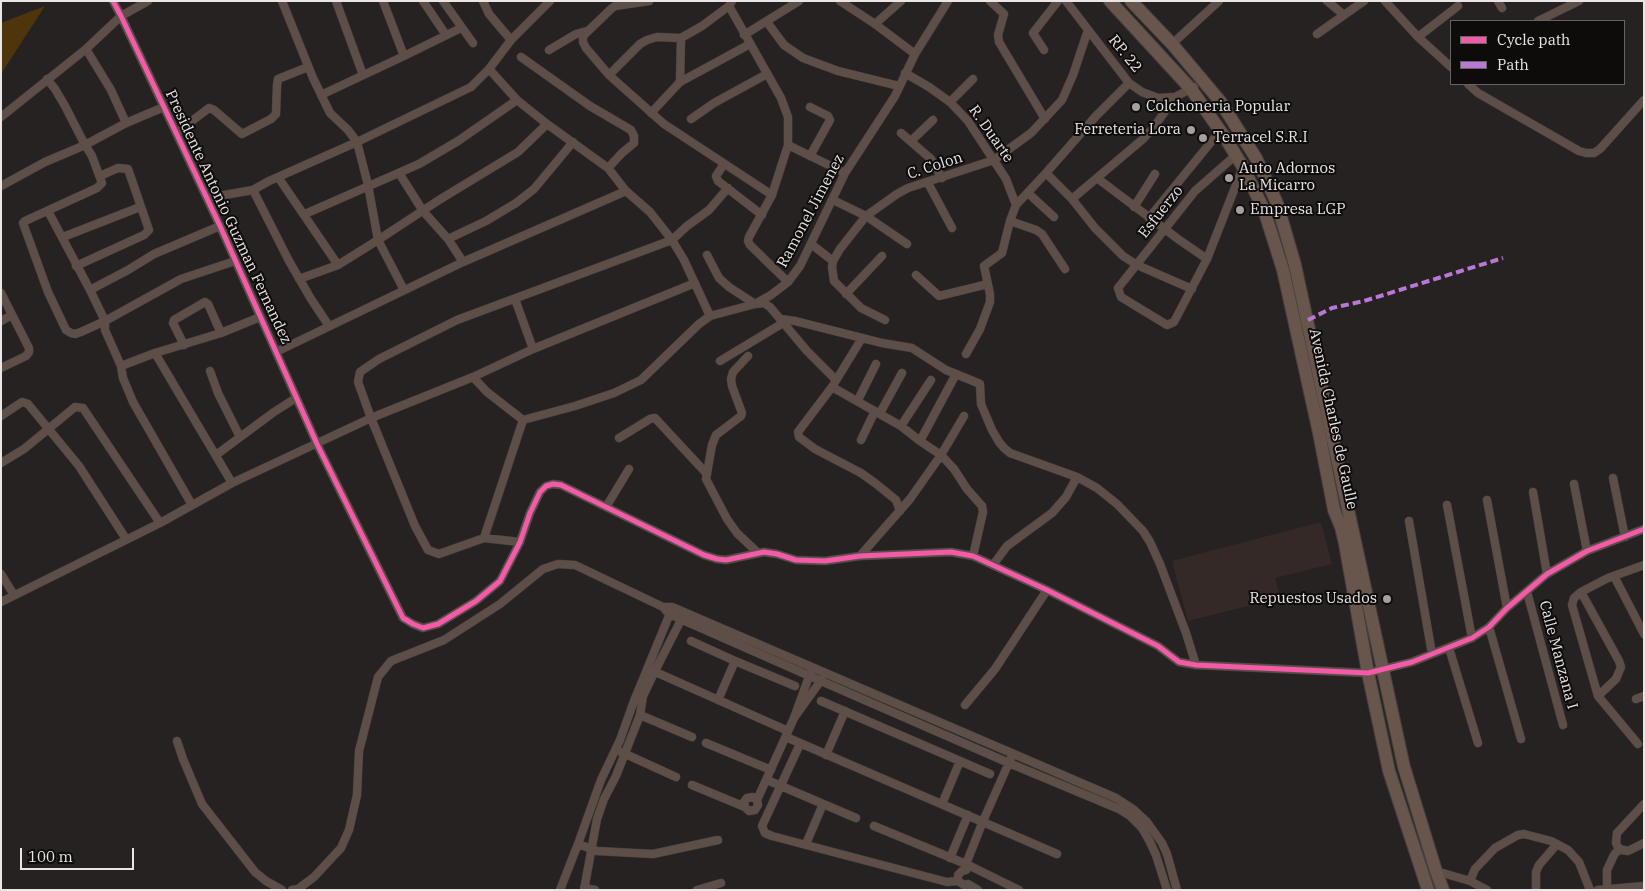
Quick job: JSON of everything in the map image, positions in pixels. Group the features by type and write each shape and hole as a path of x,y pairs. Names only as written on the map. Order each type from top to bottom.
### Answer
{"main road":[{"name":"Avenida Charles de Gaulle","path":"1110,1 1163,57 1191,90 1244,167 1264,210 1283,270 1334,510 1345,544 1368,673 1389,771 1428,890"},
{"name":"Avenida Charles de Gaulle","path":"1131,1 1172,44 1220,101 1256,158 1277,202 1296,265 1404,767 1443,890"},
{"path":"1389,771 1404,767"}],"street":[{"name":"Presidente Antonio Guzman Fernandez","path":"113,1 220,226 317,444 403,618 423,628 438,624 476,601 500,581 520,542 540,492 546,486 553,484 561,485 606,507"},
{"path":"1,117 86,49 121,16 148,1"},
{"path":"282,1 308,67 330,113 348,130 357,142 368,185 378,240 404,290"},
{"path":"336,1 363,75"},
{"path":"383,1 404,56"},
{"path":"423,1 446,35"},
{"path":"443,1 473,43"},
{"path":"484,1 489,14 511,40"},
{"path":"207,198 253,190 471,87 489,69 511,40 550,1"},
{"path":"649,1 615,6 586,31 583,36 586,48 609,75 676,134 772,194"},
{"path":"744,35 799,1"},
{"path":"840,1 875,24 914,54"},
{"path":"875,24 901,1"},
{"name":"Ramonel Jimenez","path":"710,316 755,304 788,282 800,266 845,173 880,120 914,54 948,1"},
{"path":"990,1 1004,14 998,37 999,42 1045,120"},
{"path":"1044,50 1033,33 1058,1"},
{"name":"RP. 22","path":"1066,1 1129,83 1149,96 1158,98 1175,97 1191,90 1203,80"},
{"path":"1172,44 1218,1"},
{"path":"1327,1 1344,15"},
{"path":"1318,34 1364,1"},
{"path":"1385,1 1418,36 1450,65"},
{"path":"1540,20 1579,1"},
{"path":"609,75 640,44 657,37 681,38 702,26 730,4 744,35 781,98 788,117 788,145 772,194 748,241 788,282"},
{"path":"1418,36 1458,6"},
{"path":"767,22 784,45 803,58 838,71 899,86"},
{"path":"321,95 461,28"},
{"name":"C. Colon","path":"833,261 840,248 866,216 888,200 905,190 994,160 1018,144 1045,120 1062,100 1073,75 1088,30"},
{"path":"549,50 576,34 586,31"},
{"path":"680,82 681,38"},
{"path":"651,113 680,82 750,44"},
{"path":"86,49 111,90 126,123"},
{"path":"521,57 590,106 631,130 634,136 634,143 608,168"},
{"path":"176,133 208,108 214,110 242,134 250,130 271,119 276,114 278,79 308,67"},
{"path":"489,69 517,100 608,168 626,191 650,212 672,240 684,260 710,316 699,324 641,380 614,393 583,404 523,420"},
{"name":"R. Duarte","path":"905,73 930,87 950,102 968,121 1006,178 1016,205"},
{"path":"691,118 767,74"},
{"path":"47,79 66,106 92,156 102,183 101,186 25,221 23,226 48,292 66,330 70,334 75,334 105,322 181,278 234,261"},
{"path":"950,102 973,79"},
{"path":"966,354 980,329 990,302 984,266 1002,253 1016,205 1096,116 1129,83"},
{"path":"1469,85 1478,93 1579,151 1586,153 1594,153 1600,150 1644,100"},
{"path":"1072,199 1148,134 1175,97"},
{"path":"304,214 419,164 458,141 517,100"},
{"path":"1,186 45,162 164,107"},
{"path":"810,107 828,116 830,120 810,156"},
{"path":"912,141 933,120"},
{"path":"300,279 338,265 378,240 518,152 547,124"},
{"path":"1149,218 1220,131"},
{"path":"902,132 931,159 942,178"},
{"path":"448,239 486,221 516,203 534,189 573,142"},
{"path":"788,145 845,173"},
{"name":"Esfuerzo","path":"1192,289 1174,322 1168,325 1121,297 1118,288 1195,191 1236,155"},
{"path":"724,164 716,178 762,215"},
{"path":"1046,173 1072,199 1106,240 1137,265 1192,289 1207,259 1244,167"},
{"path":"76,266 144,235 149,230 128,169 118,168 100,176"},
{"path":"399,173 423,211 448,239 463,262"},
{"path":"1134,207 1155,174"},
{"path":"278,177 338,265"},
{"path":"1097,178 1165,230 1207,259"},
{"path":"928,183 952,228"},
{"path":"520,542 484,538 439,554 428,550 415,526 371,418 358,382 360,372 378,359 457,320 672,240 709,210 728,188"},
{"path":"253,190 300,279 329,326"},
{"path":"276,352 463,262 626,191"},
{"path":"1028,193 1054,217"},
{"path":"833,200 866,216 907,244"},
{"path":"63,237 140,206"},
{"path":"48,211 105,322 105,330 121,366 122,378 133,402 192,505"},
{"path":"1010,221 1042,234 1065,269"},
{"path":"90,290 154,254 220,226"},
{"path":"811,244 833,261 834,281 846,294 861,308 884,320"},
{"path":"707,255 719,278 738,295 755,304 764,303 770,307 834,383 901,426 941,455 954,468 967,489 982,506 983,512 973,556"},
{"path":"846,294 882,256"},
{"path":"916,275 938,296 988,284"},
{"path":"1,602 160,523 232,483 371,418 473,378 533,349 695,283"},
{"path":"1,293 29,348 26,356 1,368"},
{"path":"515,299 533,349"},
{"path":"184,345 173,323 174,320 205,302 208,304 221,333"},
{"path":"1,320 12,315"},
{"path":"121,366 155,353 221,333 260,317"},
{"path":"720,361 782,321 795,321 912,348 946,370 980,384 981,404 992,430 1004,448 1010,452 1077,477 1097,488 1117,504 1143,531 1160,564 1196,665"},
{"path":"862,338 834,383 798,432 798,437 815,449 861,473 875,483 896,500 900,511"},
{"path":"155,353 232,483"},
{"path":"748,356 733,372 731,379 742,413 741,416 716,435 712,445 706,479 727,519 737,533 758,553"},
{"path":"858,400 876,364"},
{"path":"210,371 218,393 240,437"},
{"path":"861,440 902,373"},
{"path":"920,441 956,374"},
{"path":"473,378 487,392 523,420"},
{"path":"901,426 931,380"},
{"path":"216,455 296,398"},
{"path":"1,416 22,402 26,402 50,428 79,466 126,539"},
{"path":"1,463 24,449 75,407 83,408 160,523"},
{"path":"860,556 910,499 941,455 964,416"},
{"path":"619,438 650,419 655,418 707,474"},
{"path":"484,538 523,420"},
{"path":"629,469 606,507 704,555 726,560 764,552 796,560 809,561 825,561 860,556 951,552 973,556 1047,590 1158,646 1179,662 1196,665 1368,673 1412,662 1472,638 1489,627 1507,608 1547,574 1587,551 1644,529"},
{"path":"993,565 1007,546 1052,513 1066,497 1077,477"},
{"path":"1613,478 1625,537"},
{"path":"1574,484 1587,551"},
{"path":"1533,492 1547,574"},
{"path":"1487,500 1507,608"},
{"path":"1447,505 1472,638"},
{"path":"1410,521 1432,654"},
{"path":"292,890 298,889 310,880 341,848 349,830 357,796 359,751 378,677 391,661 444,640 500,604 543,569 558,564 575,565 809,676 1119,809 1130,816 1142,828 1150,842 1167,890"},
{"path":"1638,744 1598,696 1572,606 1574,598 1581,592 1614,576 1644,565"},
{"path":"1,574 14,595"},
{"path":"1614,576 1644,634"},
{"path":"965,704 995,669 1047,590"},
{"name":"Calle Manzana I","path":"1527,592 1563,726"},
{"path":"1581,592 1621,667 1616,679 1598,696"},
{"path":"595,890 584,889 598,819 604,800 616,776 640,715 651,670 671,610"},
{"path":"684,616 825,672 1116,798 1133,809 1147,822 1162,843 1167,854 1176,890"},
{"path":"560,890 601,780 651,670 684,616"},
{"path":"1489,627 1521,739"},
{"path":"692,641 795,686"},
{"path":"1449,648 1478,743"},
{"path":"718,700 735,661"},
{"path":"692,785 745,807 749,811 755,810 758,805 757,800 794,718 813,667"},
{"path":"651,670 787,734 800,744 1057,854"},
{"path":"794,718 821,681 825,672"},
{"path":"821,701 990,774"},
{"path":"826,755 846,711"},
{"path":"640,715 692,737"},
{"path":"177,741 202,804 255,872 282,890"},
{"path":"706,743 771,770"},
{"path":"800,744 762,826 762,830 765,833 947,882 958,881 978,890"},
{"path":"616,749 676,777"},
{"path":"958,881 958,875 966,867 983,821 1013,754"},
{"path":"942,804 960,761"},
{"path":"767,780 856,818"},
{"path":"806,844 823,804"},
{"path":"1619,849 1616,843 1617,833 1644,804"},
{"path":"950,858 968,815"},
{"path":"874,826 1019,890"},
{"path":"1470,881 1475,870 1495,848 1518,835 1524,834 1551,841 1568,850 1579,862 1590,890"},
{"path":"578,844 597,851 653,854 718,840"},
{"path":"1619,849 1628,850 1644,843"},
{"path":"1536,890 1536,872 1539,865 1557,844"},
{"path":"1607,889 1607,870 1619,849"},
{"path":"966,867 971,876 968,884"},
{"path":"1436,871 1470,881 1487,890"},
{"path":"697,890 721,883"},
{"path":"1598,890 1644,886"}],"shaded area":[{"path":"45,6 1,74 1,23"},
{"path":"1321,522 1332,564 1275,578 1280,598 1188,621 1172,561"}],"marked path":[{"path":"1308,320 1332,308 1364,301 1503,258"}],"cycle path":[{"path":"113,1 220,226 317,444 403,618 423,628 438,624 476,601 500,581 520,542 540,492 546,486 553,484 561,485 704,555 717,559 726,560 764,552 796,560 825,561 860,556 951,552 973,556 1047,590 1158,646 1179,662 1196,665 1368,673 1412,662 1472,638 1489,627 1507,608 1547,574 1587,551 1644,529"}],"place":[{"name":"Colchoneria Popular","path":"1136,107"},
{"name":"Ferreteria Lora","path":"1191,130"},
{"name":"Terracel S.R.I","path":"1203,138"},
{"name":"Auto Adornos La Micarro","path":"1229,178"},
{"name":"Empresa LGP","path":"1240,210"},
{"name":"Repuestos Usados","path":"1387,599"}]}
